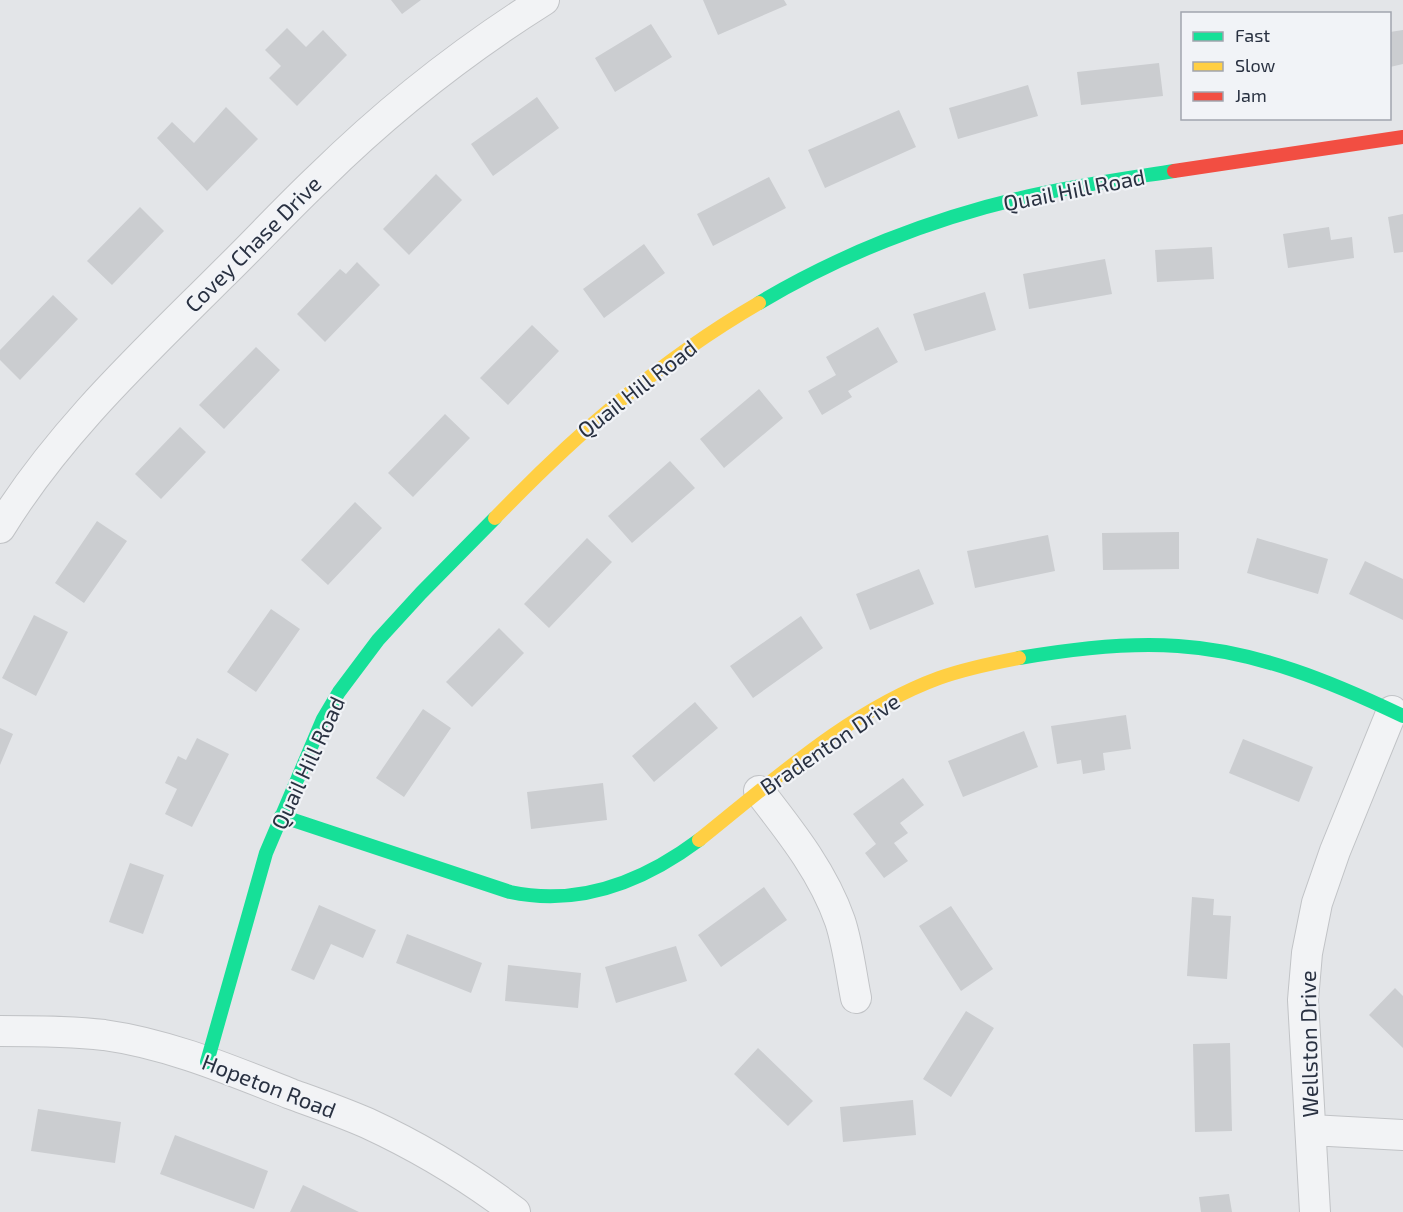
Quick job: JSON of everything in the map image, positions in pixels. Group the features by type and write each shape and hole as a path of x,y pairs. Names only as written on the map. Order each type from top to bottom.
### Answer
{"street":[{"name":"Covey Chase Drive","path":"0,528 50,457 125,371 321,176 383,119 457,58 544,0"},
{"name":"Quail Hill Road","path":"207,1062 264,860 322,720 358,666 400,617 541,470 577,436 646,378 720,325 824,269 911,232 998,204 1080,186 1403,137"},
{"name":"Bradenton Drive","path":"281,816 510,892 527,896 558,898 618,887 656,871 690,848 781,773 844,729 893,699 936,679 1010,659 1105,647 1178,646 1194,648 1287,668 1350,690 1398,713"},
{"name":"Wellston Drive","path":"1315,1212 1304,999 1311,930 1317,903 1335,851 1398,713"},
{"path":"759,791 800,845 825,887 840,921 856,998"},
{"name":"Hopeton Road","path":"0,1031 49,1030 106,1036 169,1049 207,1062 365,1122 456,1171 515,1212"},
{"path":"1311,1130 1403,1135"}],"building":[{"path":"391,0 421,0 402,14"},
{"path":"703,0 784,0 787,5 718,35"},
{"path":"651,24 672,57 615,92 595,58"},
{"path":"287,28 306,47 323,30 347,55 297,106 269,78 281,66 265,50"},
{"path":"1403,30 1403,64 1391,67 1391,32"},
{"path":"1159,63 1163,96 1081,105 1077,72"},
{"path":"1028,85 1038,116 958,139 949,108"},
{"path":"537,97 559,128 493,176 471,144"},
{"path":"226,107 258,139 207,191 157,138 172,122 194,143"},
{"path":"899,110 916,147 825,188 808,150"},
{"path":"436,174 462,200 409,255 383,229"},
{"path":"769,177 786,208 713,246 697,214"},
{"path":"140,207 164,231 112,285 87,261"},
{"path":"1403,214 1403,252 1394,253 1388,217"},
{"path":"1329,227 1331,240 1352,237 1354,258 1288,268 1283,234"},
{"path":"644,244 665,273 604,318 583,289"},
{"path":"1212,247 1214,279 1157,282 1155,250"},
{"path":"1105,259 1112,294 1029,309 1023,274"},
{"path":"357,262 380,285 325,342 297,314 340,269 346,274"},
{"path":"985,292 996,330 925,351 913,314"},
{"path":"53,295 78,319 20,380 0,360 0,350"},
{"path":"532,325 559,351 508,405 480,378"},
{"path":"878,327 898,362 848,391 852,397 822,415 808,391 836,375 826,357"},
{"path":"256,347 280,370 224,429 199,405"},
{"path":"759,389 783,418 724,468 700,439"},
{"path":"445,414 470,438 413,497 388,473"},
{"path":"180,427 206,452 161,499 135,474"},
{"path":"670,461 695,488 632,543 608,516"},
{"path":"355,502 382,528 328,585 301,560"},
{"path":"97,521 127,541 84,603 55,583"},
{"path":"1179,532 1179,569 1103,570 1102,533"},
{"path":"1048,535 1055,571 975,588 967,551"},
{"path":"587,538 612,562 549,628 524,604"},
{"path":"1257,538 1328,559 1318,594 1247,573"},
{"path":"1365,561 1403,579 1403,620 1349,594"},
{"path":"919,569 934,604 870,630 856,594"},
{"path":"271,609 300,629 256,692 227,672"},
{"path":"34,615 68,632 36,696 2,678"},
{"path":"801,616 823,648 753,698 730,666"},
{"path":"499,628 524,653 472,707 446,682"},
{"path":"695,702 718,728 654,782 632,756"},
{"path":"423,709 451,728 404,797 376,778"},
{"path":"1126,715 1131,749 1103,753 1105,770 1083,774 1081,760 1057,764 1051,726"},
{"path":"0,728 13,734 0,765"},
{"path":"1024,731 1038,767 963,797 948,761"},
{"path":"197,738 229,754 192,827 165,814 177,789 165,783 178,756 186,760"},
{"path":"1243,739 1313,767 1299,802 1229,773"},
{"path":"903,778 924,805 900,823 908,833 894,843 908,861 884,878 865,853 876,844 853,814"},
{"path":"603,783 607,820 531,829 527,792"},
{"path":"130,863 164,875 143,934 109,922"},
{"path":"764,887 787,920 721,967 698,935"},
{"path":"1192,897 1214,899 1213,915 1231,916 1227,979 1187,976"},
{"path":"319,905 376,930 363,958 331,944 314,980 291,970"},
{"path":"951,906 993,969 961,991 919,926"},
{"path":"407,934 482,963 471,993 396,963"},
{"path":"676,946 687,981 616,1003 605,967"},
{"path":"508,965 581,973 578,1008 505,1001"},
{"path":"1395,988 1403,996 1403,1048 1369,1015"},
{"path":"966,1011 994,1028 951,1097 923,1079"},
{"path":"1230,1043 1232,1131 1195,1132 1193,1044"},
{"path":"758,1048 813,1101 788,1126 734,1074"},
{"path":"913,1100 916,1135 843,1142 840,1107"},
{"path":"38,1109 121,1122 115,1163 31,1151"},
{"path":"175,1135 268,1171 254,1209 160,1174"},
{"path":"303,1185 359,1212 290,1212"},
{"path":"1229,1194 1232,1212 1201,1212 1199,1197"}],"traffic: fast":[{"path":"759,303 853,254 953,217 1040,194 1174,171"},
{"path":"207,1062 266,853 323,719 339,692 378,640 495,518"},
{"path":"1019,658 1078,649 1119,646 1158,645 1207,649 1236,654 1294,670 1349,691 1403,716"},
{"path":"281,816 510,892 536,896 586,893 610,887 656,868 699,840"}],"traffic: slow":[{"path":"495,518 525,487 620,401 687,349 759,303"},
{"path":"699,840 813,749 874,709 939,678 1019,658"}],"traffic: jam":[{"path":"1174,171 1403,137"}]}
